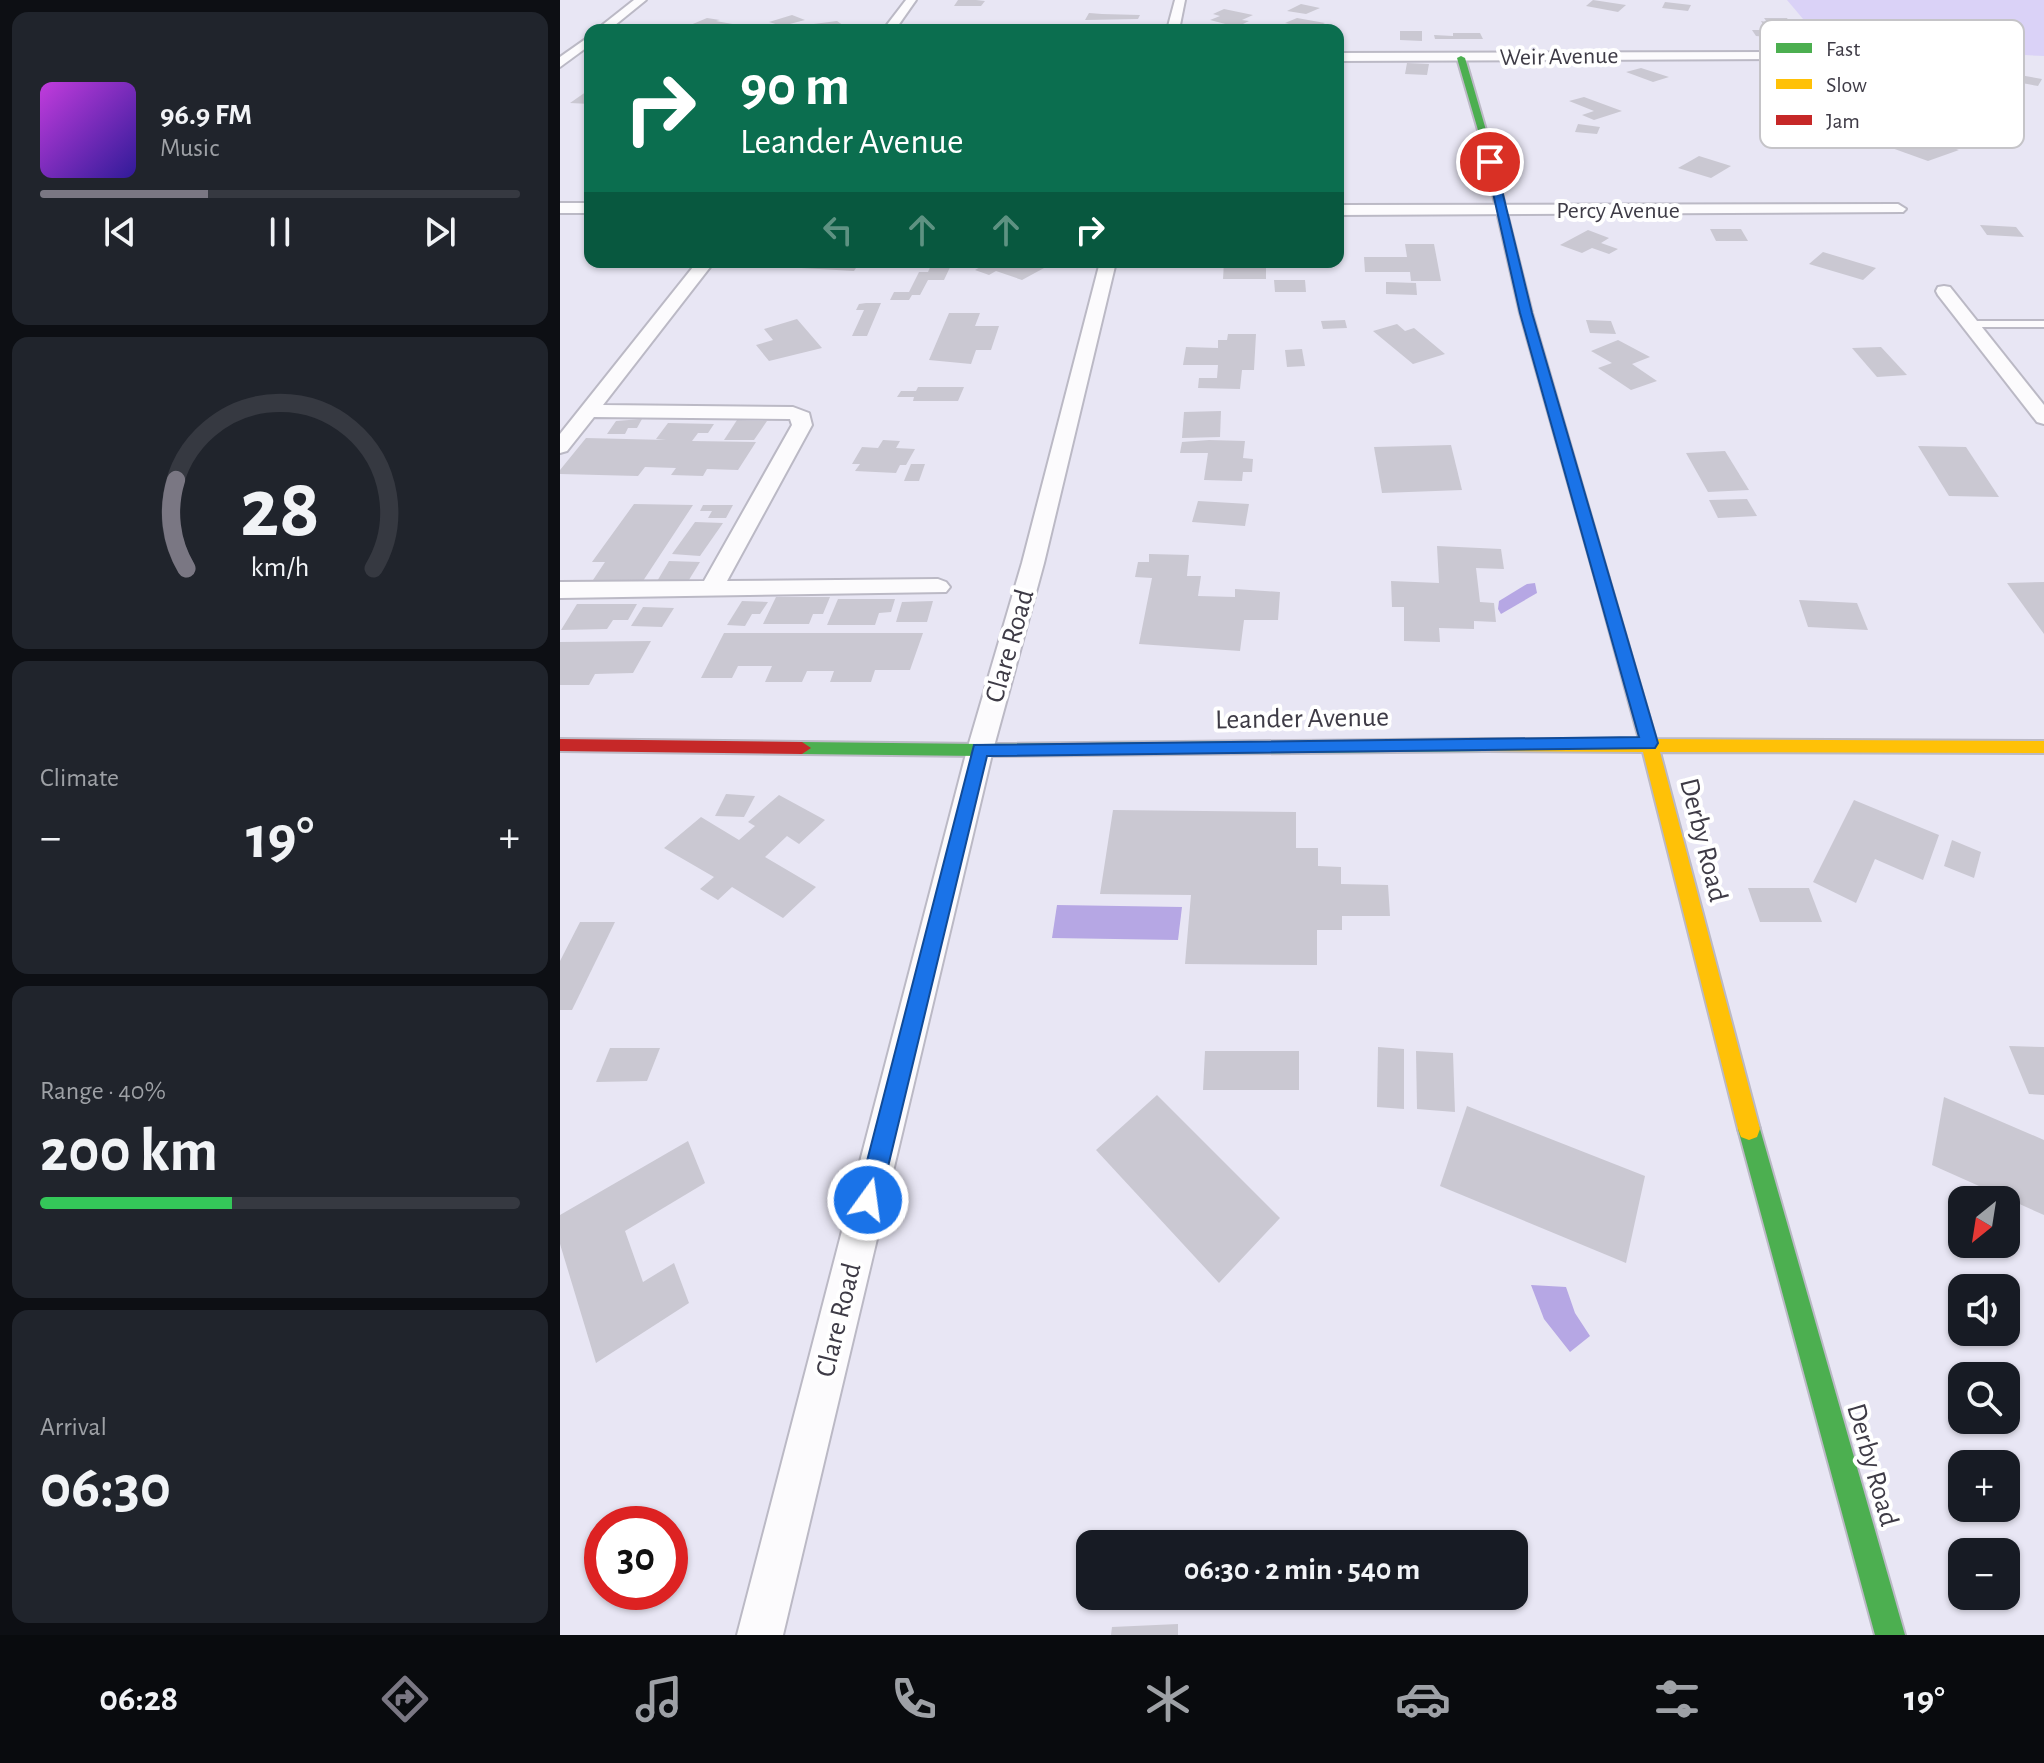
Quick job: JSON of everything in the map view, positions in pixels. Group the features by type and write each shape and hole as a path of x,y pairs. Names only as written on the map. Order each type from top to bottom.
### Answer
{"street":[{"path":"610,24 641,0"},
{"path":"893,24 911,0"},
{"path":"1174,24 1180,0"},
{"path":"563,57 584,43"},
{"path":"563,57 584,55"},
{"name":"Weir Avenue","path":"1344,57 1760,55"},
{"name":"Derby Road","path":"1461,58 1503,211 1526,313 1649,743 1730,1059 1890,1635"},
{"path":"560,208 584,208"},
{"name":"Percy Avenue","path":"1344,210 1898,209"},
{"path":"560,447 701,268"},
{"name":"Clare Road","path":"760,1635 980,750 1033,563 1107,268"},
{"path":"1944,291 2044,418"},
{"path":"588,411 793,413 802,417 802,425 711,589"},
{"path":"560,590 938,587"},
{"name":"Leander Avenue","path":"560,745 980,750 1649,743 2044,747"}],"lane":[{"path":"1970,324 2044,324"}],"shaded area":[{"path":"1787,0 2044,0 2044,56 2024,55 2024,20 1804,20"},
{"path":"1535,583 1537,593 1501,614 1499,601 1527,584"},
{"path":"1057,905 1182,907 1178,940 1052,938"},
{"path":"1531,1285 1566,1287 1575,1313 1590,1336 1570,1352 1544,1319"}],"building":[{"path":"958,0 985,1 981,6 954,6"},
{"path":"1593,0 1626,5 1618,12 1586,6"},
{"path":"1665,2 1691,5 1688,11 1662,8"},
{"path":"1301,4 1320,8 1306,14 1287,11"},
{"path":"1224,9 1253,15 1242,20 1249,21 1243,24 1225,24 1210,20 1220,16 1213,14"},
{"path":"1089,13 1140,15 1138,19 1085,20"},
{"path":"792,15 805,20 790,24 769,22"},
{"path":"707,18 732,24 693,24"},
{"path":"1297,18 1325,23 1289,24 1285,23"},
{"path":"1764,18 1788,20 1766,20"},
{"path":"837,21 841,24 814,24"},
{"path":"1400,31 1422,31 1422,41 1400,40"},
{"path":"1453,33 1480,33 1483,39 1435,39 1434,35 1453,36"},
{"path":"1407,63 1429,64 1427,75 1405,74"},
{"path":"1641,68 1669,77 1653,82 1626,72"},
{"path":"2024,76 2042,79 2038,86 2024,83"},
{"path":"584,93 584,104 570,103"},
{"path":"1584,97 1622,111 1594,120 1582,115 1594,111 1569,101"},
{"path":"1578,124 1600,127 1597,134 1575,132"},
{"path":"1892,148 1959,150 1928,161"},
{"path":"1699,156 1731,166 1711,178 1678,168"},
{"path":"1980,225 2016,227 2024,237 1987,235"},
{"path":"1710,229 1741,229 1748,241 1716,241"},
{"path":"1588,230 1609,238 1601,243 1618,249 1609,254 1592,248 1582,253 1560,245"},
{"path":"1405,244 1434,244 1441,281 1411,281 1410,272 1365,272 1364,257 1407,257"},
{"path":"1823,252 1876,268 1863,280 1809,264"},
{"path":"802,268 856,268 854,271"},
{"path":"930,268 950,268 944,280 928,280 920,295 912,295 909,300 890,300 894,292 909,292 919,272 928,272"},
{"path":"1044,268 1022,280 996,271 989,275 975,270"},
{"path":"1224,268 1266,268 1266,279 1223,279"},
{"path":"1274,280 1305,280 1306,292 1275,292"},
{"path":"1386,282 1416,283 1417,295 1386,294"},
{"path":"881,303 867,336 852,336 864,310 856,310 859,304"},
{"path":"949,313 980,313 975,326 999,326 991,350 976,350 971,364 929,360"},
{"path":"797,319 822,348 769,361 756,345 773,340 764,329"},
{"path":"1345,320 1347,328 1323,329 1321,321"},
{"path":"1586,320 1611,321 1616,334 1590,333"},
{"path":"1397,324 1405,331 1414,328 1445,354 1413,364 1373,331"},
{"path":"1228,334 1256,334 1254,370 1242,370 1240,389 1198,388 1199,378 1217,378 1218,365 1183,365 1186,347 1218,348 1218,340 1227,340"},
{"path":"1618,340 1650,357 1632,364 1657,381 1631,390 1598,368 1612,363 1591,351"},
{"path":"1881,347 1907,375 1877,377 1852,348"},
{"path":"1302,349 1305,366 1287,367 1285,350"},
{"path":"918,387 964,387 958,401 913,401 914,397 897,397 901,391 916,391"},
{"path":"1221,411 1220,437 1182,438 1184,412"},
{"path":"642,419 637,428 628,428 625,434 607,434 616,421"},
{"path":"737,420 767,421 754,440 724,440"},
{"path":"668,423 714,424 708,433 698,433 692,441 756,442 738,470 707,469 703,476 671,475 676,468 645,467 638,476 560,474 586,438 666,440 656,439"},
{"path":"883,440 900,441 896,448 915,449 906,465 900,465 896,473 855,471 860,464 852,464 862,447 878,448"},
{"path":"1245,441 1243,458 1253,459 1252,472 1243,472 1242,481 1204,480 1208,453 1180,453 1182,442"},
{"path":"1451,445 1462,490 1382,493 1374,447"},
{"path":"1918,446 1966,447 1999,497 1949,496"},
{"path":"1725,451 1749,490 1708,492 1686,453"},
{"path":"911,464 925,464 919,481 904,481"},
{"path":"1747,499 1757,516 1718,518 1709,500"},
{"path":"1198,501 1249,504 1245,526 1192,522"},
{"path":"634,504 693,505 643,581 593,580 605,562 592,562"},
{"path":"703,505 733,505 726,518 708,518 712,511 700,511"},
{"path":"695,522 723,523 700,556 672,554"},
{"path":"1437,546 1501,549 1504,569 1476,568 1480,602 1494,603 1496,622 1474,621 1474,629 1439,628 1440,642 1404,641 1404,607 1392,607 1391,581 1439,583"},
{"path":"1149,554 1189,555 1187,576 1201,576 1198,596 1235,597 1235,589 1280,592 1278,620 1244,620 1240,651 1139,644 1152,578 1135,577 1138,562 1149,562"},
{"path":"669,561 700,562 687,583 656,583"},
{"path":"2044,582 2044,634 2007,583"},
{"path":"776,597 830,597 823,614 813,614 809,624 763,624"},
{"path":"838,599 895,599 891,612 879,613 875,625 827,625"},
{"path":"1799,600 1857,603 1868,630 1808,627"},
{"path":"742,601 768,602 760,614 752,614 745,626 727,625"},
{"path":"933,601 927,622 896,622 902,602"},
{"path":"577,604 637,604 628,620 613,620 607,629 561,630"},
{"path":"643,607 674,608 662,627 631,626"},
{"path":"724,633 923,633 910,670 875,670 871,682 830,682 834,671 807,671 802,682 765,682 772,666 738,666 732,678 701,678"},
{"path":"651,641 633,673 595,674 589,685 560,685 560,642"},
{"path":"726,794 755,796 744,817 715,816"},
{"path":"779,795 825,820 799,844 787,836 765,857 816,887 783,918 732,887 718,900 700,889 714,877 664,848 701,817 739,840 755,826 748,822"},
{"path":"1854,800 1939,835 1923,880 1875,859 1856,903 1813,882"},
{"path":"1113,810 1296,812 1296,848 1318,848 1318,866 1341,867 1341,884 1388,885 1390,916 1342,916 1342,930 1317,930 1317,965 1185,964 1191,895 1100,894"},
{"path":"1952,840 1981,852 1974,878 1944,866"},
{"path":"1748,888 1809,888 1822,922 1760,922"},
{"path":"580,922 615,922 572,1010 560,1010 560,961"},
{"path":"2009,1046 2044,1047 2044,1095 2029,1094"},
{"path":"1378,1047 1404,1049 1404,1109 1377,1107"},
{"path":"610,1048 660,1048 647,1081 596,1082"},
{"path":"1205,1051 1299,1051 1299,1090 1203,1090"},
{"path":"1416,1051 1453,1053 1455,1112 1417,1109"},
{"path":"1157,1095 1280,1218 1219,1283 1096,1150"},
{"path":"1944,1097 2044,1140 2044,1215 2020,1204 2020,1186 1979,1186 1932,1165"},
{"path":"1467,1106 1645,1176 1626,1263 1440,1186"},
{"path":"688,1141 705,1183 625,1231 643,1282 674,1263 689,1303 596,1363 560,1244 560,1215"},
{"path":"1178,1624 1178,1635 1111,1635 1112,1627"}],"traffic: fast":[{"path":"1461,58 1484,137 1526,313 1602,578"},
{"path":"802,748 980,750 1487,745"},
{"path":"1749,1129 1890,1635"}],"traffic: slow":[{"path":"1602,578 1649,743 1749,1129"},
{"path":"1487,745 2044,747"}],"traffic: jam":[{"path":"560,745 802,748"}],"route":[{"path":"868,1200 980,750 1649,743 1526,313 1490,162"}]}
